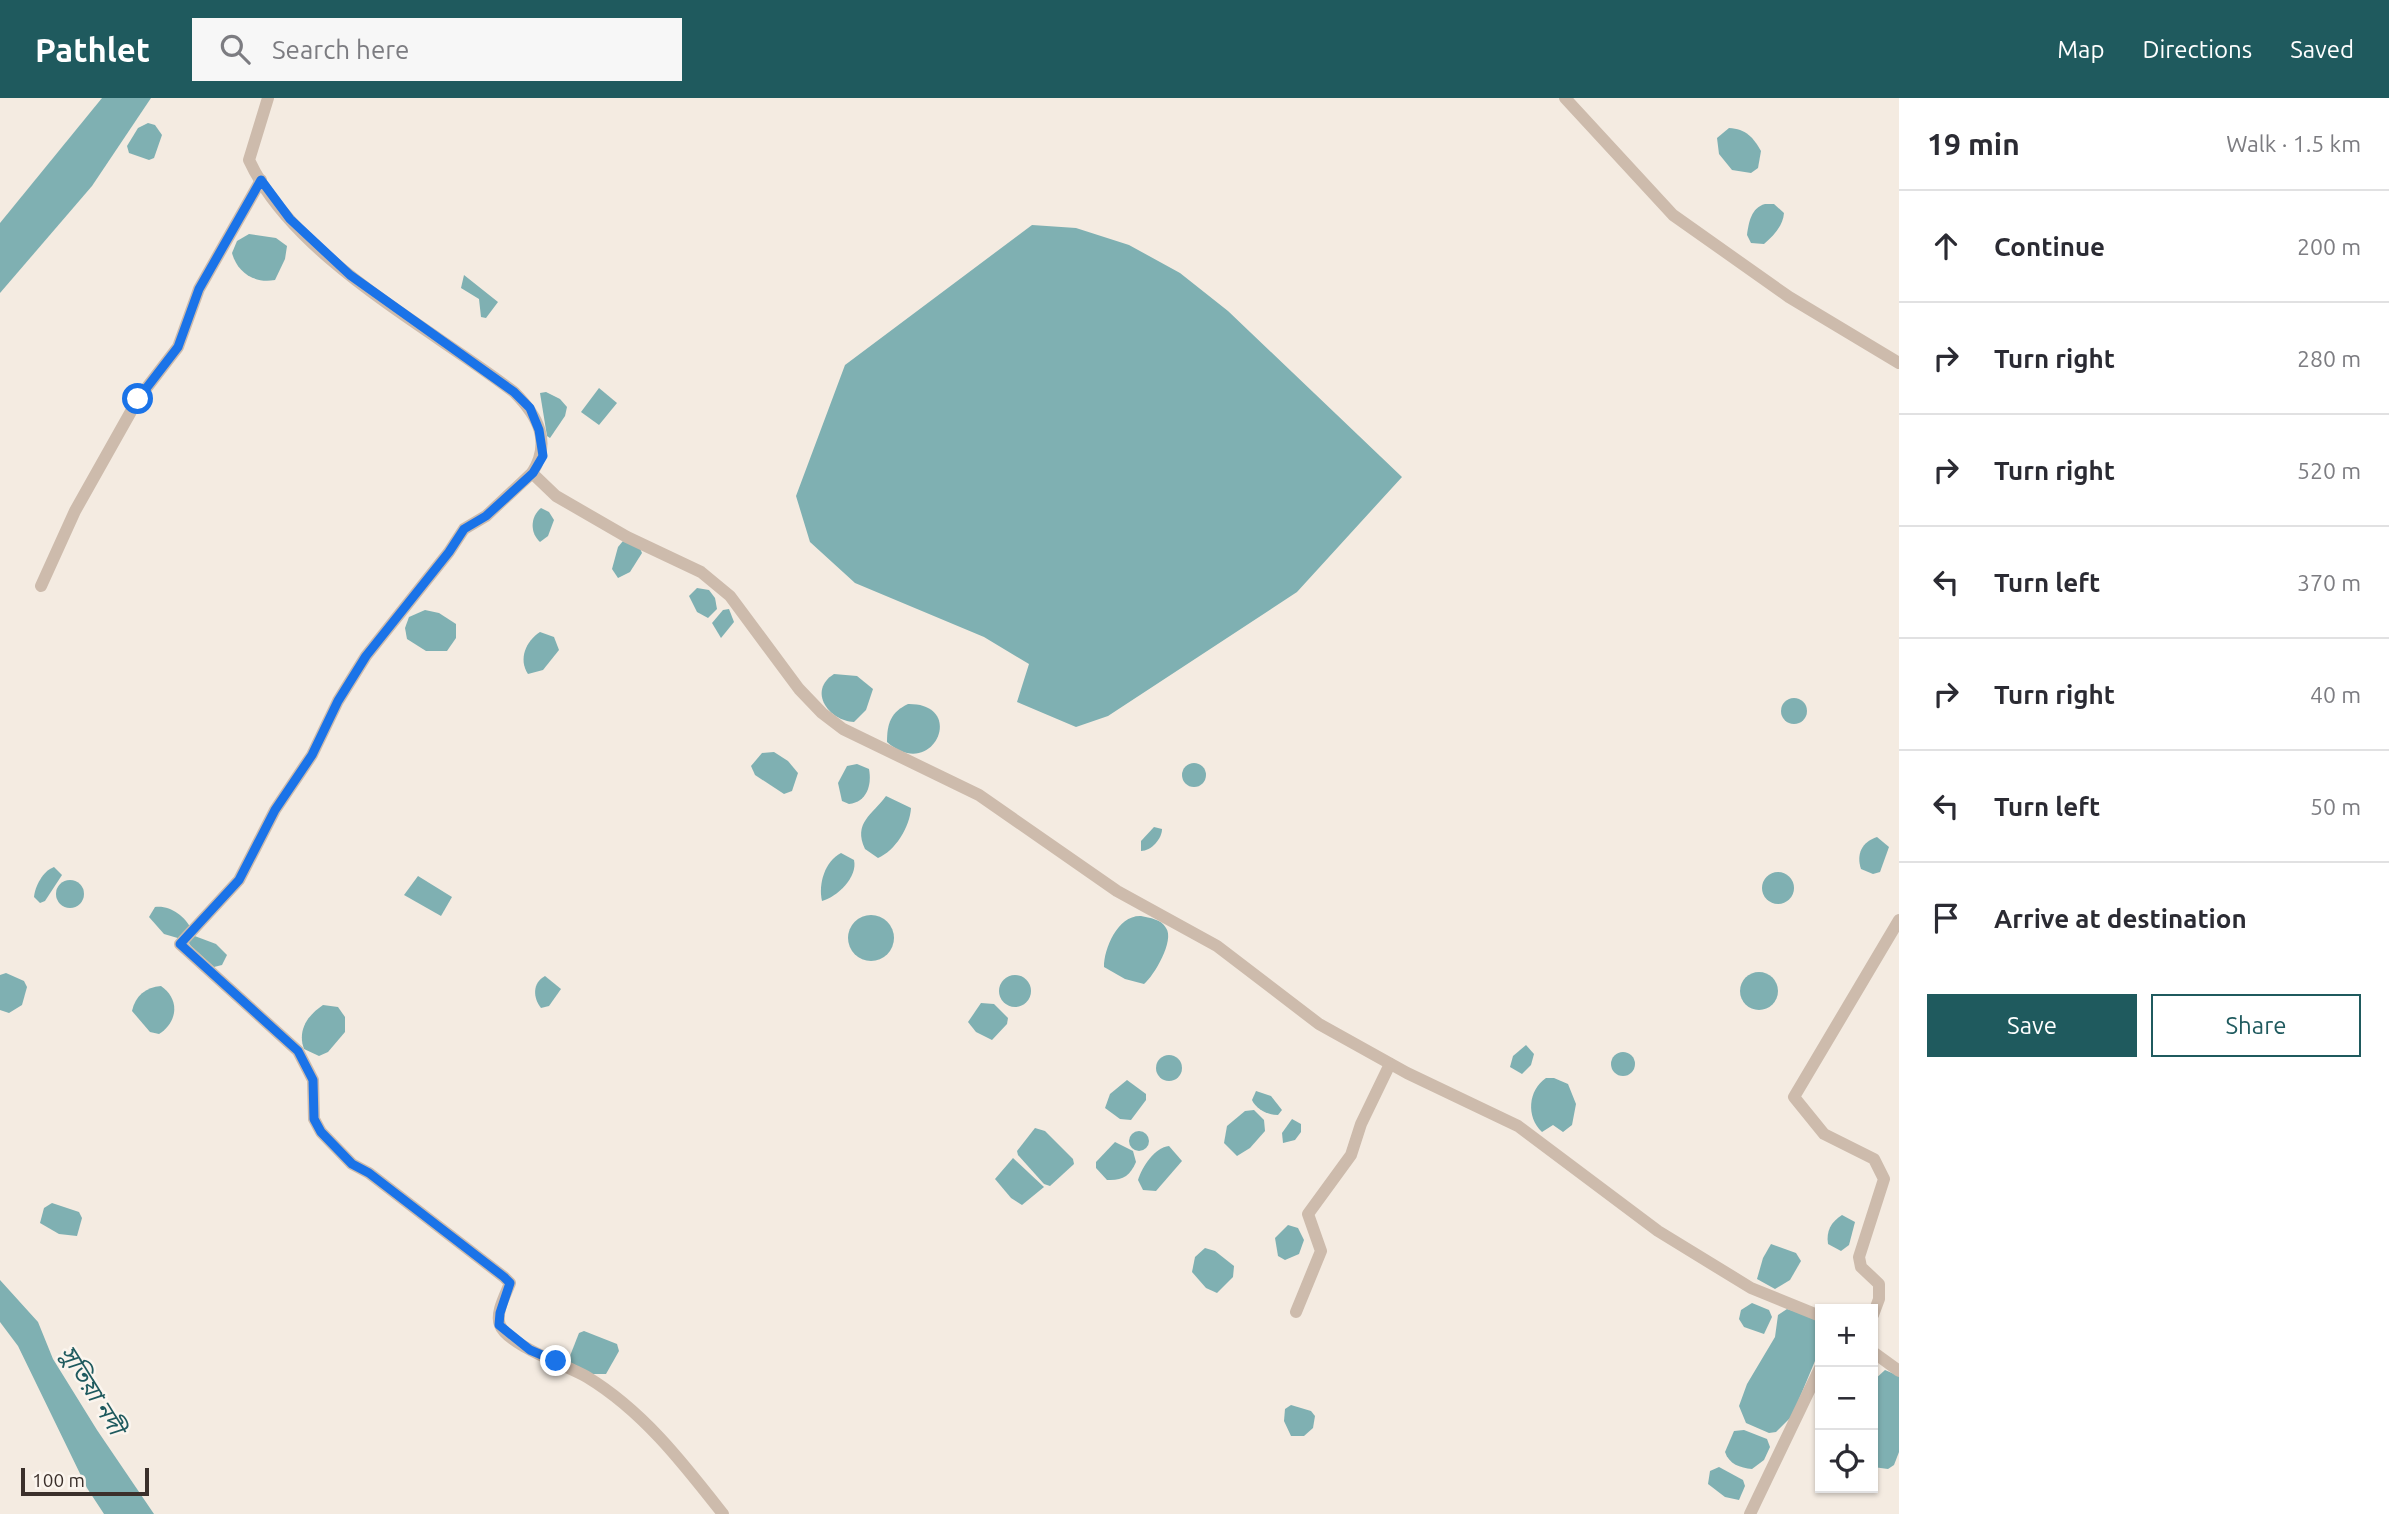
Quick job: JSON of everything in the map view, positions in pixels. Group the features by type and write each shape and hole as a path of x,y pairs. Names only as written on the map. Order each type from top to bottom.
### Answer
{"street":[{"path":"268,98 249,160 290,219 350,275 396,311 482,367 530,408 543,445 543,456 533,473 486,516 464,529 449,552 366,656 338,701 312,755 275,810 239,880 180,944 298,1051 313,1080 314,1119 338,1150 352,1164 369,1173 510,1283 500,1313 499,1325 505,1333 530,1350 588,1378 621,1401 681,1460 723,1514"},
{"path":"1565,98 1673,215 1789,297 1899,363"},
{"path":"41,586 75,511 138,399 178,347 199,289 261,180"},
{"path":"533,473 556,496 627,537 683,562 730,596 799,689 822,713 843,729 979,795 1117,891 1217,946 1319,1024 1390,1064 1518,1126 1658,1231 1769,1298 1788,1300 1815,1314"},
{"path":"1878,1304 1879,1284 1861,1267 1859,1256 1884,1179 1874,1159 1824,1134 1794,1097 1899,920"},
{"path":"1296,1312 1321,1251 1308,1214 1352,1155 1361,1124 1390,1064"},
{"path":"1878,1356 1899,1371"},
{"path":"1750,1514 1815,1378"}],"water":[{"path":"102,98 151,98 92,186 0,293 0,223"},
{"path":"148,123 155,125 162,135 154,158 149,160 129,153 127,146 138,128"},
{"path":"1729,128 1748,135 1761,151 1758,168 1751,173 1732,170 1719,154 1717,138"},
{"path":"1765,204 1774,204 1784,213 1782,222 1764,244 1751,243 1747,235 1750,221 1754,212"},
{"path":"1032,225 1076,228 1129,245 1180,273 1228,311 1402,477 1297,592 1108,716 1076,727 1017,702 1029,664 984,637 855,583 810,542 796,496 845,365"},
{"path":"249,234 276,238 287,246 285,259 275,280 253,278 242,271 234,260 232,253 237,241"},
{"path":"464,275 498,302 486,318 481,317 479,299 461,288"},
{"path":"599,388 617,403 599,425 581,412"},
{"path":"546,392 560,399 567,407 565,416 550,438 547,436 540,393"},
{"path":"541,508 549,512 554,520 548,536 540,542 534,534 533,525"},
{"path":"623,541 639,546 642,553 630,572 618,578 612,569 618,547"},
{"path":"697,588 709,590 715,598 717,609 708,618 697,612 689,596"},
{"path":"729,609 734,622 721,638 712,623 723,610"},
{"path":"425,610 439,613 456,624 456,638 447,651 426,651 407,639 405,628 409,617"},
{"path":"540,632 554,637 559,650 543,670 528,674 524,662 525,651 527,645"},
{"path":"834,674 857,676 873,689 866,710 854,722 837,716 824,704 822,689"},
{"path":"1794,698 1803,702 1807,711 1803,720 1794,724 1785,720 1781,711 1785,702"},
{"path":"908,704 926,707 936,715 940,726 937,738 930,748 918,753 904,752 887,742 891,719"},
{"path":"774,752 788,761 798,773 792,791 784,794 755,775 751,766 762,753"},
{"path":"1194,763 1203,766 1206,775 1203,784 1194,787 1185,784 1182,775 1185,766"},
{"path":"857,764 869,769 869,787 860,800 849,804 842,801 838,783 847,766"},
{"path":"886,796 911,808 908,823 900,838 890,850 878,858 865,849 861,832 866,820"},
{"path":"1154,827 1162,829 1160,837 1152,847 1141,851 1141,841"},
{"path":"1877,837 1889,847 1880,872 1873,874 1861,869 1859,858 1864,845"},
{"path":"841,853 854,860 853,873 840,891 822,901 824,874 831,861"},
{"path":"54,867 62,875 45,901 40,903 34,897 36,888 43,875"},
{"path":"1778,872 1789,877 1794,888 1789,899 1778,904 1767,899 1762,888 1767,877"},
{"path":"418,876 452,897 441,916 404,895"},
{"path":"70,880 80,884 84,894 80,904 70,908 60,904 56,894 60,884"},
{"path":"155,907 176,912 191,929 181,939 164,934 149,917"},
{"path":"871,915 887,922 894,938 887,954 871,961 855,954 848,938 855,922"},
{"path":"1141,916 1161,923 1168,934 1162,958 1144,984 1125,979 1104,967 1110,942 1119,927 1133,917"},
{"path":"192,935 216,944 227,955 222,965 214,967 191,946 188,942"},
{"path":"1759,972 1772,978 1778,991 1772,1004 1759,1010 1746,1004 1740,991 1746,978"},
{"path":"6,973 24,981 27,987 22,1005 9,1013 0,1010 0,975"},
{"path":"1015,975 1026,980 1031,991 1026,1002 1015,1007 1004,1002 999,991 1004,980"},
{"path":"545,976 561,989 549,1006 541,1008 535,991"},
{"path":"161,986 171,997 174,1010 170,1023 159,1034 150,1032 132,1011 142,993"},
{"path":"981,1003 994,1004 1008,1018 1007,1024 992,1040 976,1032 968,1022"},
{"path":"323,1005 338,1007 345,1017 345,1032 328,1052 319,1056 304,1049 302,1036 309,1018"},
{"path":"1526,1045 1534,1054 1531,1065 1522,1074 1510,1067 1513,1056"},
{"path":"1618,1052 1628,1052 1635,1059 1635,1069 1628,1076 1618,1076 1611,1069 1611,1059"},
{"path":"1169,1055 1178,1059 1182,1068 1178,1077 1169,1081 1160,1077 1156,1068 1160,1059"},
{"path":"1546,1078 1554,1078 1568,1084 1576,1104 1572,1125 1563,1132 1553,1125 1542,1132 1533,1119 1533,1096"},
{"path":"1127,1080 1146,1094 1146,1100 1131,1120 1120,1119 1105,1108 1110,1094"},
{"path":"1256,1091 1271,1096 1282,1110 1278,1115 1266,1113 1256,1106 1252,1100"},
{"path":"1254,1110 1264,1120 1265,1131 1250,1148 1237,1156 1224,1143 1227,1126 1245,1111"},
{"path":"1292,1119 1301,1124 1301,1132 1295,1140 1283,1143 1282,1133"},
{"path":"1035,1128 1045,1131 1073,1159 1074,1164 1050,1186 1044,1184 1018,1155 1017,1151"},
{"path":"1135,1131 1143,1131 1149,1141 1143,1151 1135,1151 1129,1145 1129,1137"},
{"path":"1115,1142 1133,1151 1136,1162 1125,1177 1107,1180 1096,1168 1096,1162"},
{"path":"1169,1146 1182,1161 1156,1191 1143,1190 1138,1180 1143,1169 1154,1154"},
{"path":"1013,1158 1044,1187 1022,1205 1011,1198 995,1179"},
{"path":"52,1203 79,1212 82,1218 77,1236 59,1234 40,1223 44,1208"},
{"path":"1842,1215 1855,1222 1849,1245 1841,1251 1828,1244 1828,1235 1830,1227"},
{"path":"1288,1225 1298,1228 1304,1240 1299,1254 1285,1260 1278,1256 1275,1238"},
{"path":"1771,1244 1796,1253 1801,1261 1790,1280 1775,1289 1757,1279 1763,1258"},
{"path":"1205,1248 1215,1251 1234,1266 1233,1277 1217,1293 1206,1288 1192,1272 1195,1257"},
{"path":"0,1280 38,1322 53,1359 154,1514 104,1514 87,1488 18,1346 0,1322"},
{"path":"1752,1303 1769,1310 1772,1317 1764,1334 1744,1327 1739,1319 1741,1310"},
{"path":"1787,1309 1815,1317 1815,1361 1792,1416 1776,1432 1769,1433 1746,1423 1739,1406 1747,1384 1775,1337 1778,1315"},
{"path":"584,1331 617,1344 619,1351 606,1374 591,1374 568,1361 579,1333"},
{"path":"1885,1370 1899,1376 1899,1452 1894,1465 1888,1469 1878,1468 1878,1376"},
{"path":"1291,1405 1311,1411 1315,1416 1313,1428 1304,1436 1291,1436 1284,1421 1285,1409"},
{"path":"1744,1430 1767,1439 1770,1447 1764,1460 1752,1469 1736,1465 1729,1460 1725,1452 1734,1431"},
{"path":"1719,1467 1743,1480 1745,1486 1739,1500 1725,1497 1708,1484 1710,1471"}],"route":[{"path":"138,399 178,347 199,289 261,180 290,219 350,275 396,311 482,367 530,408 543,445 543,456 533,473 486,516 464,529 449,552 366,656 338,701 312,755 275,810 239,880 180,944 280,1031 298,1051 313,1080 314,1119 321,1132 352,1164 369,1173 504,1277 510,1283 499,1325 505,1333 530,1350 556,1361"}],"water label":[{"name":"সুতিয়া নদী","path":"92,1390"}]}
